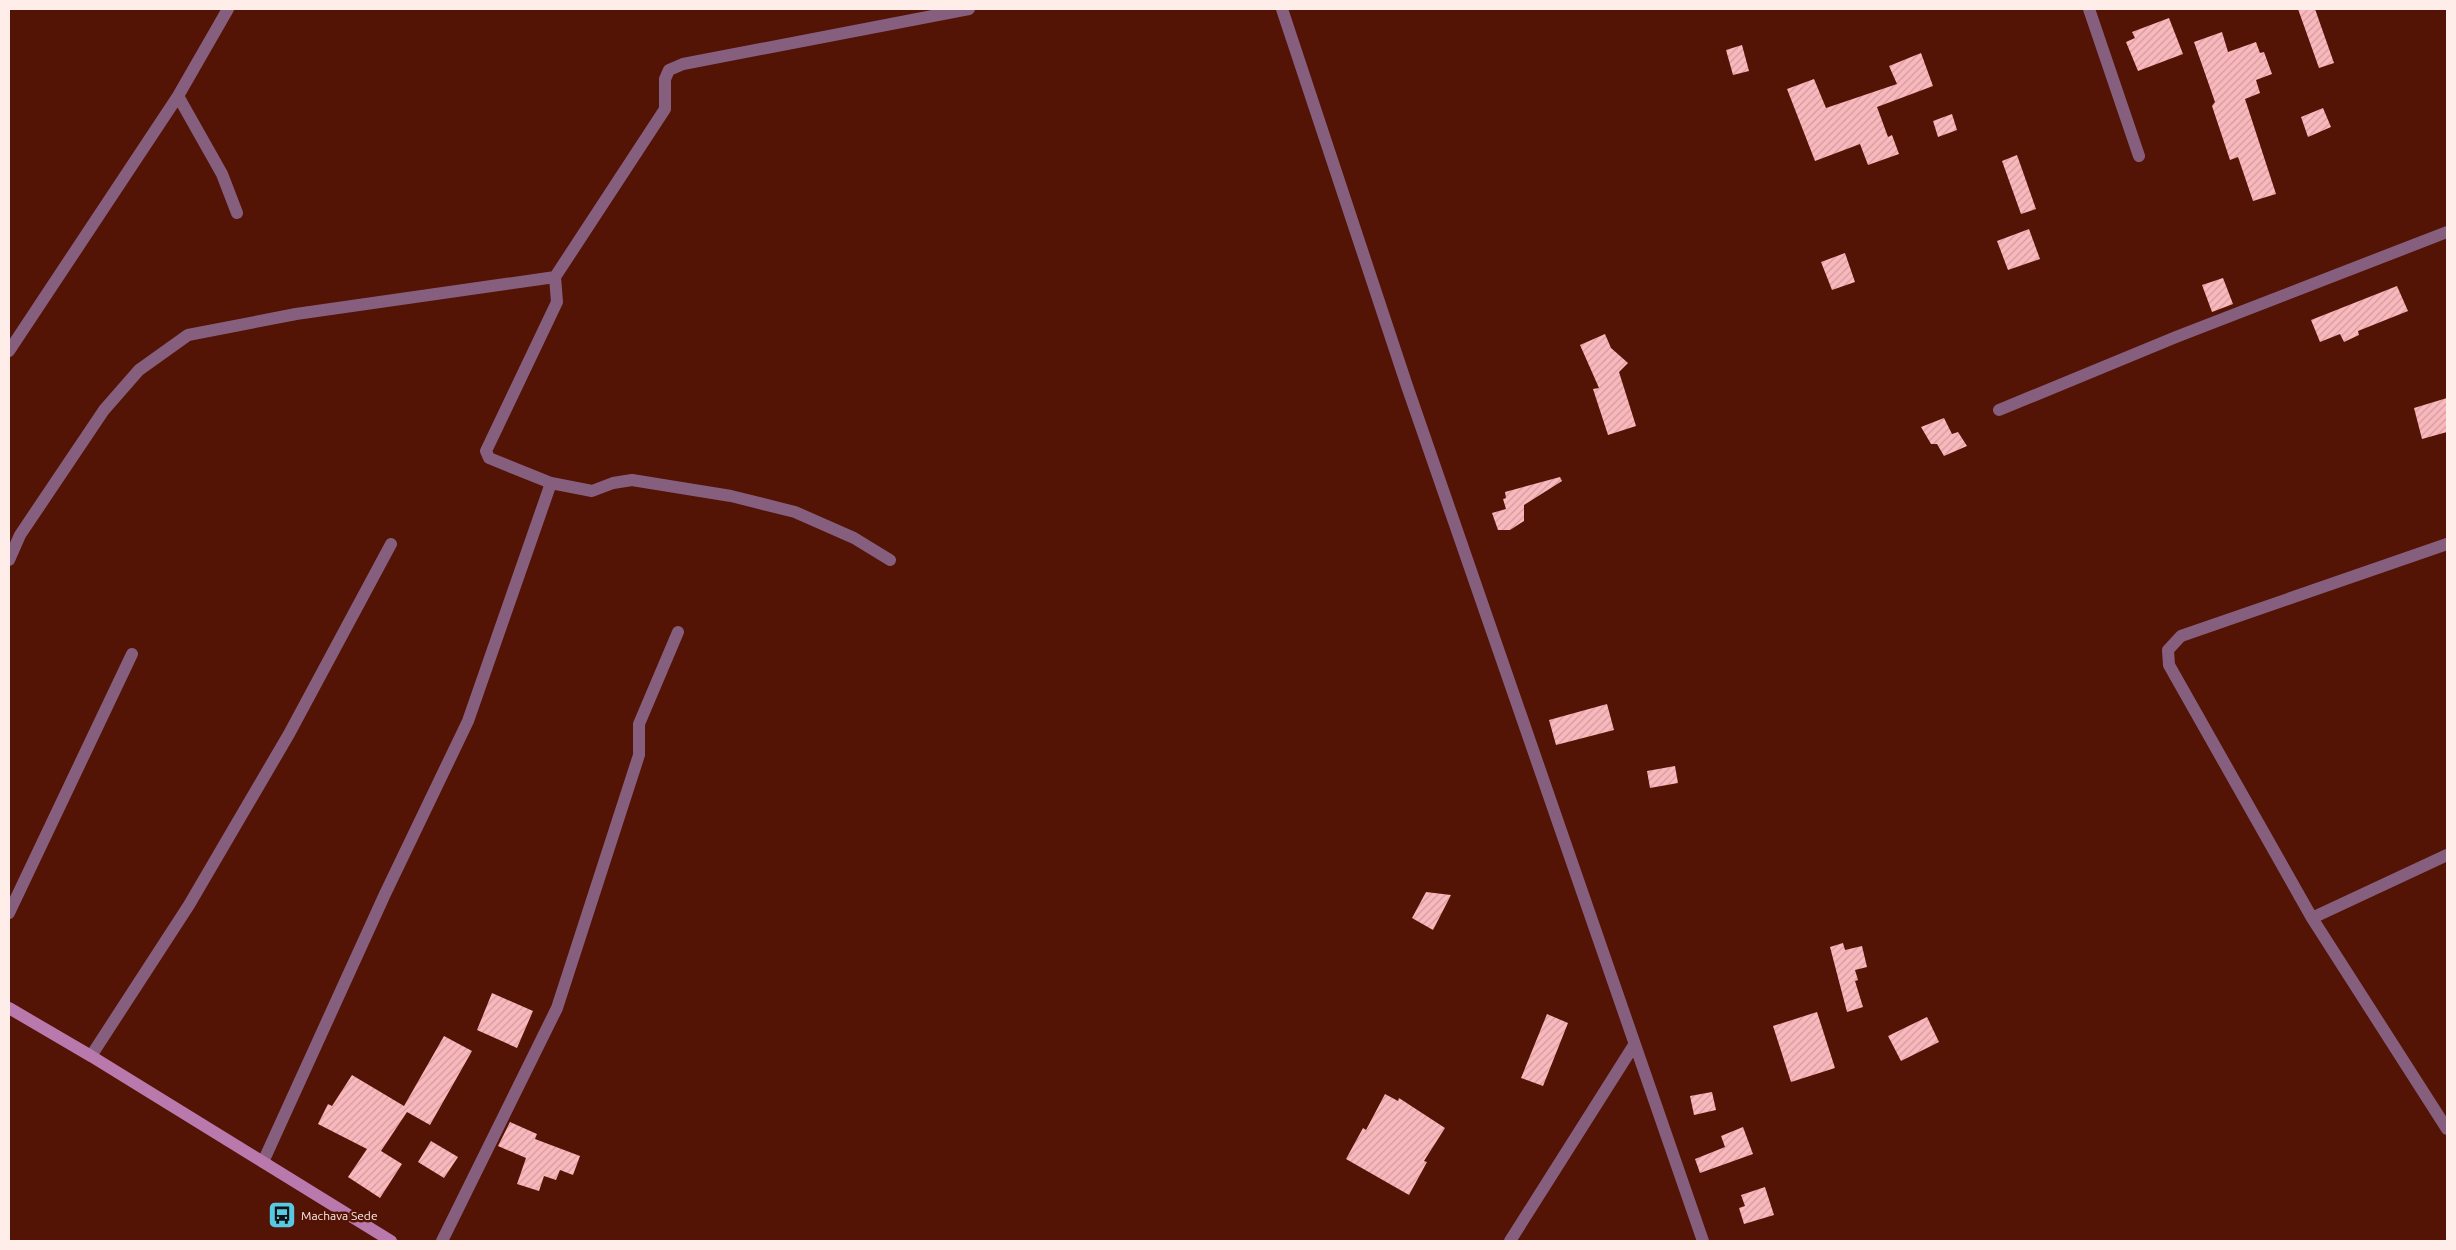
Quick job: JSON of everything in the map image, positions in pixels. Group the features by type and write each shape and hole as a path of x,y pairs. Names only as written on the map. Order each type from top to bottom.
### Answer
{"main road":[{"path":"9,1008 91,1056 391,1241"}],"street":[{"path":"9,351 178,96 228,9"},
{"path":"890,560 854,538 795,512 731,496 632,480 613,483 592,491 552,483 489,458 486,450 558,302 555,277 665,109 665,79 668,70 683,64 930,12 969,9"},
{"path":"1282,9 1407,386 1703,1241"},
{"path":"2089,9 2139,156"},
{"path":"178,96 222,174 237,213"},
{"path":"1999,410 2176,337 2447,232"},
{"path":"9,560 20,535 104,410 139,370 188,335 296,314 555,277"},
{"path":"263,1162 385,894 468,721 552,483"},
{"path":"91,1056 189,904 289,734 392,544"},
{"path":"2447,544 2181,636 2168,650 2169,665 2312,918 2447,1129"},
{"path":"442,1241 557,1008 640,755 639,724 678,632"},
{"path":"9,913 132,654"},
{"path":"2312,918 2447,855"},
{"path":"1510,1241 1634,1046"}],"building":[{"path":"2298,9 2315,9 2334,63 2319,68"},
{"path":"2169,18 2183,54 2138,71 2126,42 2135,38 2132,32"},
{"path":"2222,32 2228,52 2256,42 2260,53 2264,52 2272,74 2256,80 2260,93 2245,99 2276,194 2253,201 2238,157 2230,160 2212,106 2215,102 2194,42"},
{"path":"1742,45 1749,71 1733,75 1726,50"},
{"path":"1921,53 1933,86 1877,107 1888,137 1892,135 1899,154 1868,165 1860,144 1815,161 1787,89 1814,79 1826,108 1897,84 1889,66"},
{"path":"2323,108 2331,127 2308,137 2301,117"},
{"path":"1952,114 1957,130 1938,137 1933,121"},
{"path":"2017,155 2036,209 2021,214 2002,161"},
{"path":"2029,229 2040,259 2008,270 1997,241"},
{"path":"1845,253 1855,282 1832,290 1821,262"},
{"path":"2223,278 2233,304 2212,312 2202,285"},
{"path":"2397,286 2408,311 2358,331 2359,335 2344,342 2340,334 2320,342 2311,320"},
{"path":"1605,334 1611,348 1628,363 1619,372 1636,426 1608,435 1593,389 1599,388 1580,345"},
{"path":"2447,398 2447,432 2422,439 2414,408"},
{"path":"1944,418 1952,434 1958,432 1967,446 1944,456 1937,444 1931,444 1921,427"},
{"path":"1560,477 1562,481 1524,505 1524,521 1510,530 1498,530 1492,513 1506,509 1503,499 1506,498 1505,492"},
{"path":"1607,704 1614,730 1556,745 1549,720"},
{"path":"1675,766 1678,783 1650,788 1647,771"},
{"path":"1426,892 1451,895 1433,930 1412,918"},
{"path":"1843,943 1845,950 1862,946 1867,967 1855,970 1858,980 1855,981 1863,1007 1847,1012 1830,947"},
{"path":"492,993 533,1011 517,1048 477,1030"},
{"path":"1817,1012 1835,1068 1791,1082 1773,1026"},
{"path":"1547,1014 1568,1023 1543,1086 1521,1078"},
{"path":"1927,1017 1939,1042 1901,1061 1888,1036"},
{"path":"444,1036 472,1051 430,1125 407,1112 381,1151 402,1164 380,1198 348,1177 367,1149 318,1124 328,1104 332,1106 352,1075 404,1106"},
{"path":"1712,1092 1716,1110 1694,1115 1690,1096"},
{"path":"1385,1094 1398,1101 1399,1098 1445,1128 1424,1161 1427,1162 1409,1195 1346,1159 1363,1128 1366,1130"},
{"path":"510,1122 537,1134 535,1139 580,1156 573,1175 560,1170 556,1180 544,1176 539,1191 517,1184 526,1158 498,1146"},
{"path":"1743,1127 1753,1154 1700,1173 1695,1159 1725,1147 1721,1136"},
{"path":"431,1141 458,1157 444,1178 418,1162"},
{"path":"1765,1187 1774,1215 1744,1224 1739,1208 1745,1206 1741,1195"}],"place":[{"name":"Machava Sede","path":"282,1215"}]}
